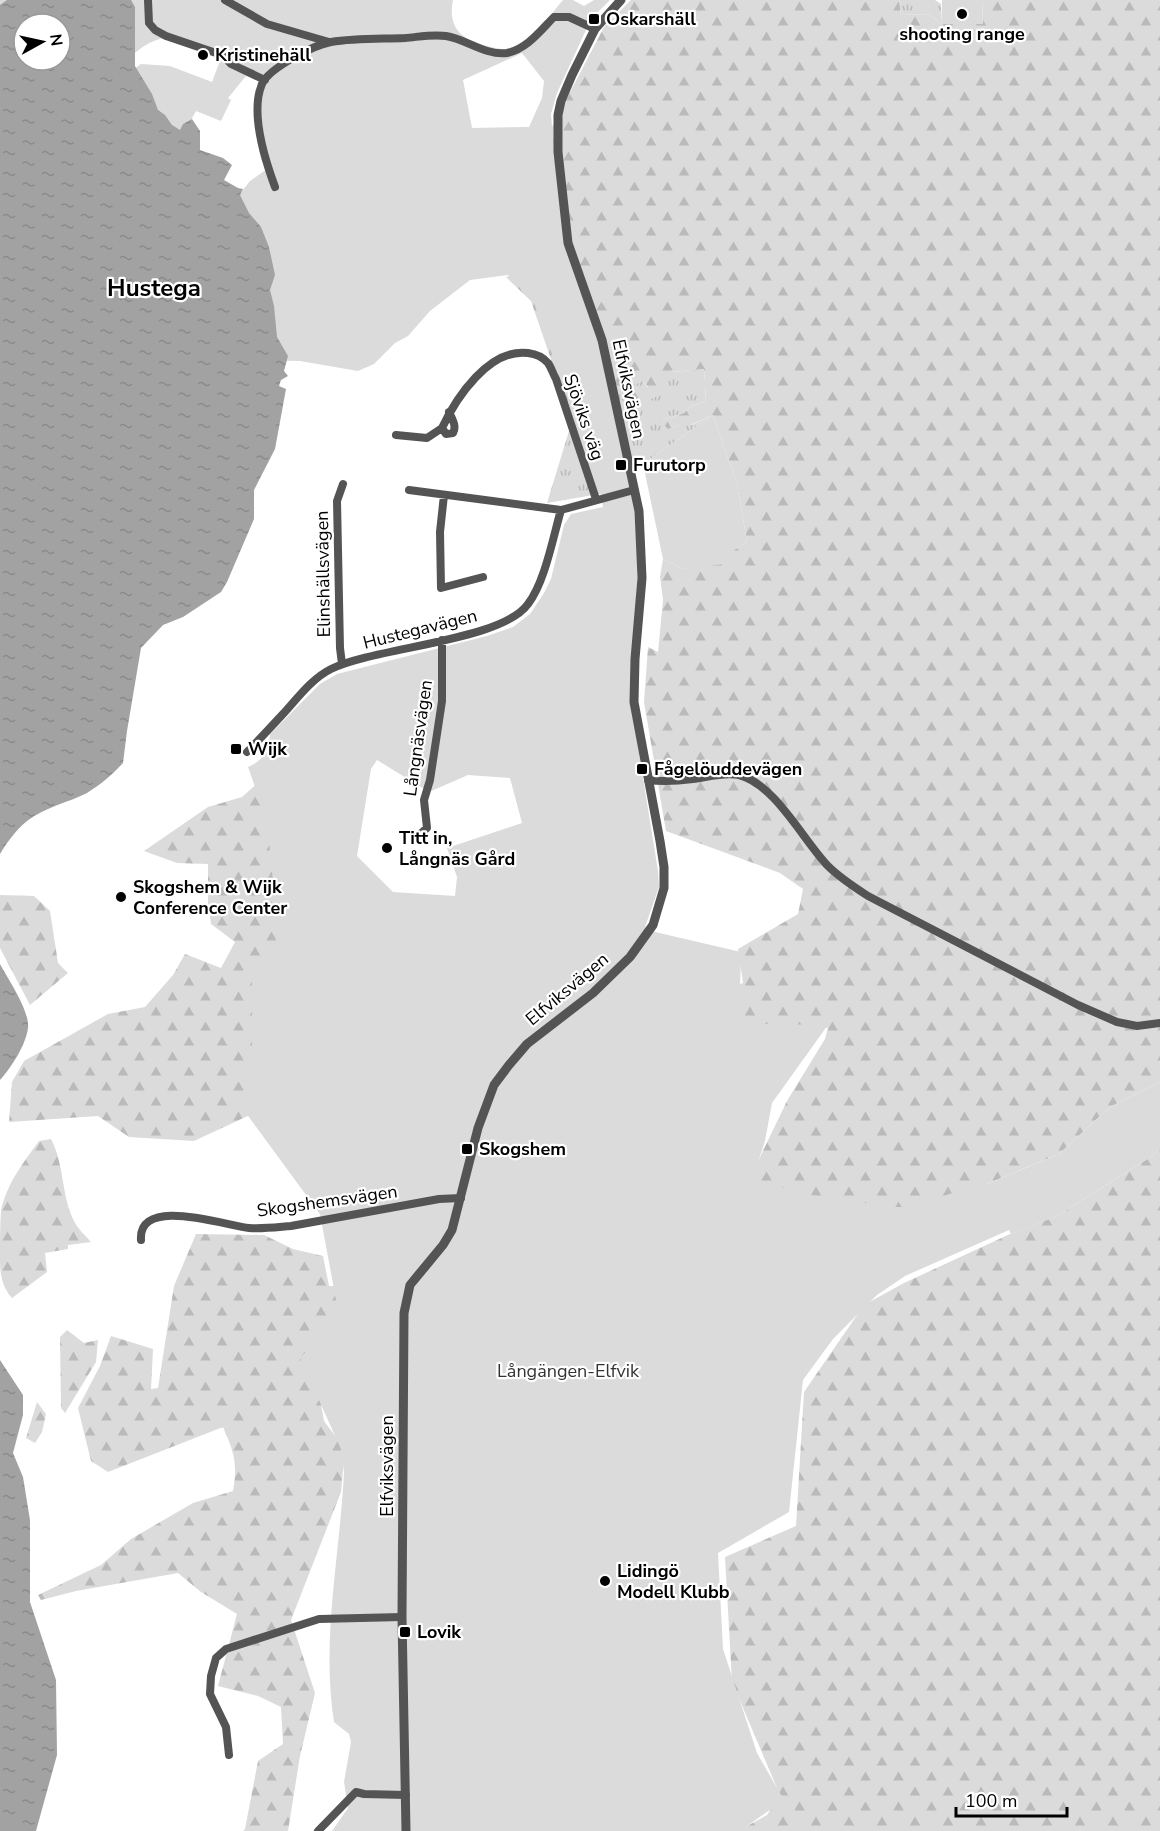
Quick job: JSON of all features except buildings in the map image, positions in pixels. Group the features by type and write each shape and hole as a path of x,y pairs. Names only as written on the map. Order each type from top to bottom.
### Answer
{"street":[{"path":"148,0 149,23 159,33 222,55 231,64 265,80"},
{"path":"225,0 267,24 330,42 445,35 497,53 508,53 525,45 554,17 569,16 595,29"},
{"name":"Elfviksvägen","path":"406,1831 402,1617 404,1304 410,1285 448,1238 461,1198 482,1113 502,1074 527,1044 603,985 640,945 653,925 663,896 665,877 660,841 634,702 642,561 639,511 602,340 568,243 558,152 558,115 561,101 595,29 621,0"},
{"path":"275,187 265,158 259,122 260,93 268,75 300,55 330,42"},
{"name":"Sjöviks väg","path":"396,435 427,438 442,428 458,398 490,365 505,356 516,353 538,355 549,364 556,379 596,499"},
{"name":"Sjöviks väg","path":"442,428 446,434 453,434 454,423 449,412"},
{"name":"Elinshällsvägen","path":"342,664 339,648 337,501 343,484"},
{"path":"409,490 561,510 634,490"},
{"path":"444,495 440,532 441,588 483,577"},
{"name":"Hustegavägen","path":"247,752 320,675 342,664 491,627 513,617 528,606 539,585 561,510"},
{"name":"Långnäsvägen","path":"418,836 426,828 424,800 430,780 442,700 442,640"},
{"path":"648,780 666,782 732,774 747,778 777,803 827,864 845,881 868,896 1107,1018 1137,1026 1160,1023"},
{"name":"Skogshemsvägen","path":"141,1240 142,1230 147,1223 162,1216 196,1218 250,1228 291,1226 439,1199 461,1198"},
{"path":"229,1755 226,1727 210,1694 211,1676 219,1653 319,1620 402,1617"},
{"path":"318,1831 356,1792 406,1795"}],"green space":[{"name":"Långängen-Elfvik","path":"0,0 453,0 453,19 460,32 473,41 505,49 513,48 528,39 563,0 573,0 584,6 594,0 610,0 591,19 557,93 551,114 560,218 566,254 590,316 638,521 639,551 630,697 659,887 645,927 655,932 741,952 739,1029 766,1024 825,1025 825,1029 772,1103 765,1141 752,1180 811,1195 892,1207 914,1207 985,1181 987,1184 1059,1154 1110,1107 1160,1082 1160,1149 1152,1156 1057,1216 1011,1234 1009,1230 905,1276 877,1295 833,1339 803,1380 789,1512 718,1553 723,1649 757,1753 784,1800 740,1831 332,1831 348,1808 344,1782 351,1742 349,1734 334,1722 330,1659 330,1628 344,1472 341,1449 300,1358 339,1316 320,1214 246,1113 252,1048 252,969 276,952 275,902 267,821 248,767 258,762 264,754 270,734 320,684 337,674 487,636 513,627 530,614 544,593 551,579 564,525 571,514 603,507 600,491 533,300 508,275 470,280 430,311 408,336 395,343 374,364 358,371 300,361 81,357 0,214","holes":["164,38 221,58 212,82 170,66 141,64 130,72 124,61 147,44","522,53 544,81 542,98 529,127 472,128 463,80","246,76 258,79 257,139 259,151 267,169 250,181 231,205 183,162 190,122 196,111 221,121 231,100 228,98","377,760 429,792 468,775 510,778 522,823 447,848 457,877 455,896 393,892 357,856 371,769"]},
{"path":"631,0 899,0 901,15 928,14 942,24 983,24 982,0 1160,0 1160,1082 1110,1107 1059,1154 924,1210 884,1209 746,1186 787,1101 825,1039 828,1028 741,1031 702,998 743,983 738,949 798,914 803,889 780,873 666,831 644,702 648,647 658,652 663,600 660,577 663,559 683,569 734,550 747,542 737,484 713,415 690,425 668,429 663,420 684,413 690,407 706,401 704,369 671,372 666,390 646,401 637,400 626,394 631,389 648,387 643,381 634,385 625,380 624,387 618,390 612,415 572,421 531,301 506,277 547,264 529,171 604,27"},
{"path":"899,0 935,0 941,4 942,24 928,14 901,15"},
{"name":"shooting range","path":"942,0 982,0 983,24 942,24"},
{"path":"704,369 706,401 690,407 684,413 663,420 668,429 680,425 691,425 713,415 643,464 627,484 617,491 547,503 572,421 618,390 625,380 643,381 648,388 631,389 637,401 671,372"},
{"path":"713,415 737,484 747,542 734,550 724,564 683,569 663,559 643,464"},
{"path":"261,780 291,910 252,1114 194,1141 129,1137 98,1116 9,1122 12,1082 24,1061 108,1014 145,1007 173,975 185,954 221,968 235,942 211,924 208,902 208,864 177,863 144,851 208,807 242,797"},
{"path":"0,895 34,896 50,911 58,963 68,973 30,1005 0,948"},
{"path":"51,1139 59,1160 71,1213 77,1226 91,1242 68,1245 68,1249 45,1253 47,1272 12,1298 5,1288 1,1272 0,1243 3,1201 11,1183 39,1141"},
{"path":"1160,1149 1160,1831 738,1831 767,1815 780,1795 732,1682 725,1557 796,1526 804,1392 864,1305 904,1283 1010,1234 1057,1216"},
{"path":"196,1234 264,1235 293,1249 323,1256 329,1286 369,1287 312,1354 324,1421 345,1449 341,1492 291,1620 315,1693 300,1756 288,1831 243,1831 258,1761 283,1744 281,1707 258,1696 218,1686 237,1614 201,1592 178,1573 76,1591 41,1600 38,1595 101,1565 131,1539 193,1503 233,1491 234,1458 223,1427 108,1472 91,1461 78,1408 100,1366 111,1336 153,1349 151,1389 158,1388 174,1286"},
{"path":"67,1330 84,1343 98,1340 96,1362 65,1413 61,1408 60,1337"},
{"path":"37,1402 46,1414 42,1432 35,1443 26,1438"}],"water":[{"path":"7,0 131,0 135,7 135,66 152,94 158,110 180,130 183,124 192,119 200,131 200,150 223,158 232,165 224,180 243,189 240,195 249,213 261,227 269,247 275,275 270,290 277,337 288,356 284,371 288,376 281,380 279,386 286,389 275,449 254,490 254,519 227,582 221,592 183,617 163,625 141,648 123,763 87,793 27,821 12,836 0,854 0,5"},
{"path":"0,964 26,1013 28,1028 17,1056 0,1080"},
{"path":"0,1360 23,1395 23,1415 13,1453 23,1477 30,1520 30,1602 56,1680 57,1755 36,1831 0,1831"}],"place":[{"name":"shooting range","path":"962,14"},
{"name":"Oskarshäll","path":"594,19"},
{"name":"Kristinehäll","path":"203,55"},
{"name":"Furutorp","path":"621,465"},
{"name":"Wijk","path":"236,749"},
{"name":"Fågelöuddevägen","path":"642,769"},
{"name":"Titt in, Långnäs Gård","path":"387,848"},
{"name":"Skogshem & Wijk Conference Center","path":"121,897"},
{"name":"Skogshem","path":"467,1149"},
{"name":"Lidingö Modell Klubb","path":"605,1581"},
{"name":"Lovik","path":"405,1632"}],"district":[{"name":"Hustega","path":"154,288"}]}
